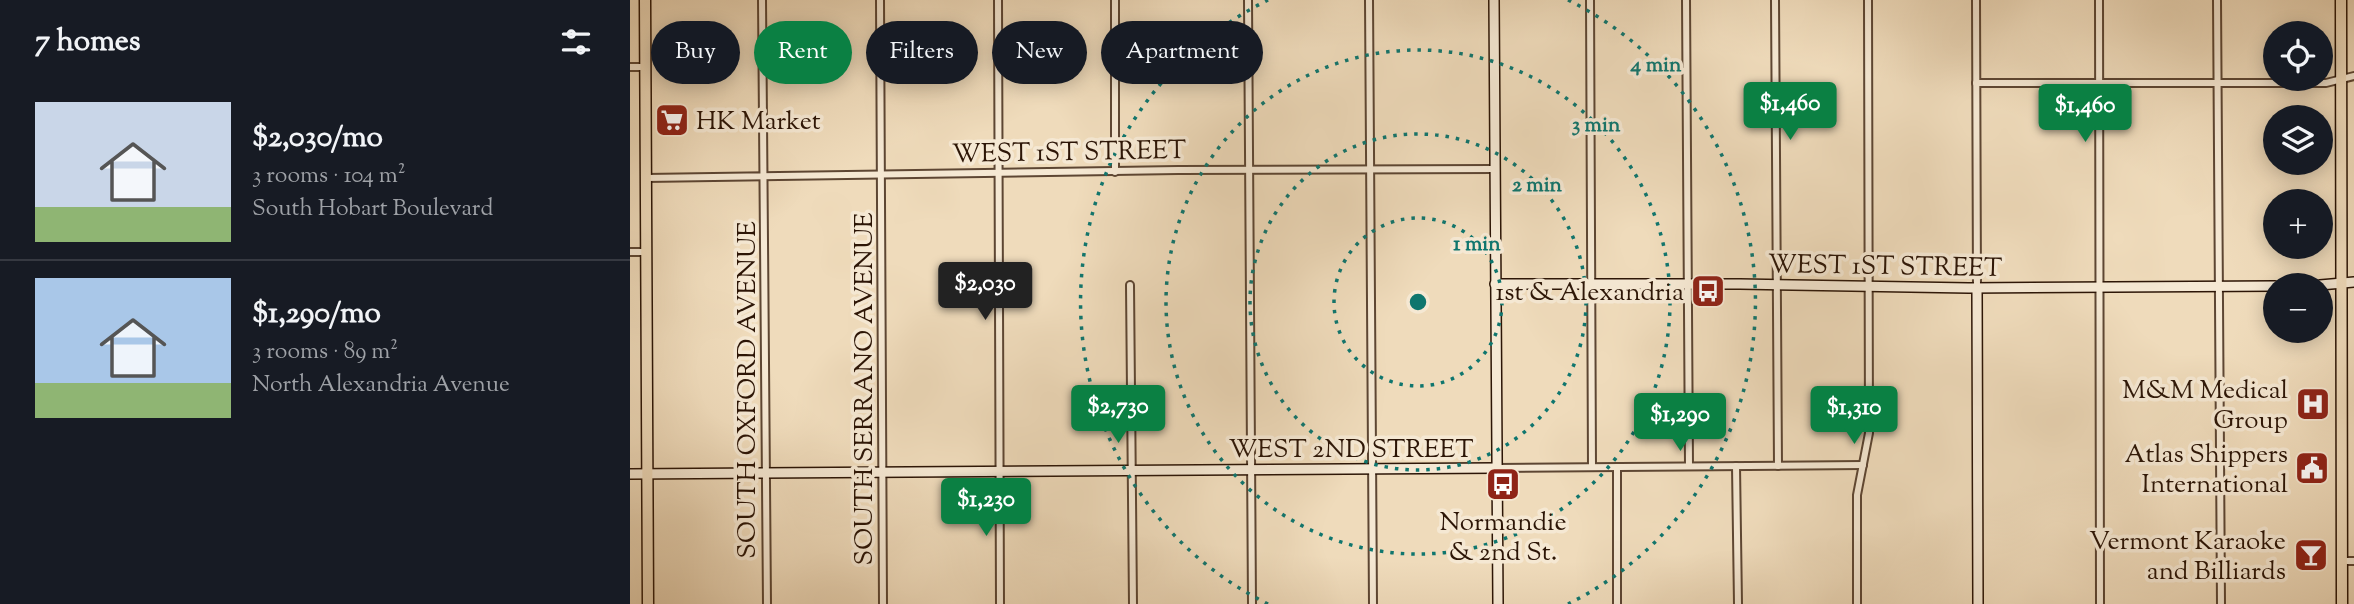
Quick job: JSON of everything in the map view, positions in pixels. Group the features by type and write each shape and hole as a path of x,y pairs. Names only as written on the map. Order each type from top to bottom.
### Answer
{"main road":[{"path":"645,0 648,604"},
{"path":"2341,0 2342,604"}],"street":[{"name":"SOUTH OXFORD AVENUE","path":"762,0 767,604"},
{"name":"SOUTH SERRANO AVENUE","path":"880,0 883,604"},
{"path":"998,0 1000,604"},
{"path":"1115,0 1115,172"},
{"path":"1248,0 1252,604"},
{"path":"1369,0 1373,604"},
{"path":"1494,0 1497,604"},
{"path":"1590,0 1592,467"},
{"path":"1686,0 1689,467"},
{"path":"1775,0 1778,466"},
{"path":"1857,604 1857,495 1869,433 1868,0"},
{"path":"1976,0 1978,604"},
{"path":"2099,0 2100,604"},
{"path":"2217,0 2221,604"},
{"path":"630,67 646,67"},
{"path":"1976,83 2326,83 2354,76"},
{"name":"WEST 1ST STREET","path":"645,178 1494,169"},
{"path":"630,252 646,252"},
{"path":"2333,284 2354,282"},
{"name":"WEST 1ST STREET","path":"1495,284 1688,283 1977,288 2263,286"},
{"path":"1130,285 1133,604"},
{"path":"1736,466 1738,604"},
{"name":"WEST 2ND STREET","path":"630,474 1863,466"},
{"path":"1617,467 1617,604"},
{"path":"2342,561 2354,561"}],"place":[{"name":"HK Market","path":"672,120"},
{"name":"1st & Alexandria","path":"1708,291"},
{"name":"M&M Medical Group","path":"2313,404"},
{"name":"Atlas Shippers International","path":"2312,468"},
{"name":"Normandie & 2nd St.","path":"1503,484"},
{"name":"Vermont Karaoke and Billiards","path":"2311,555"}]}
